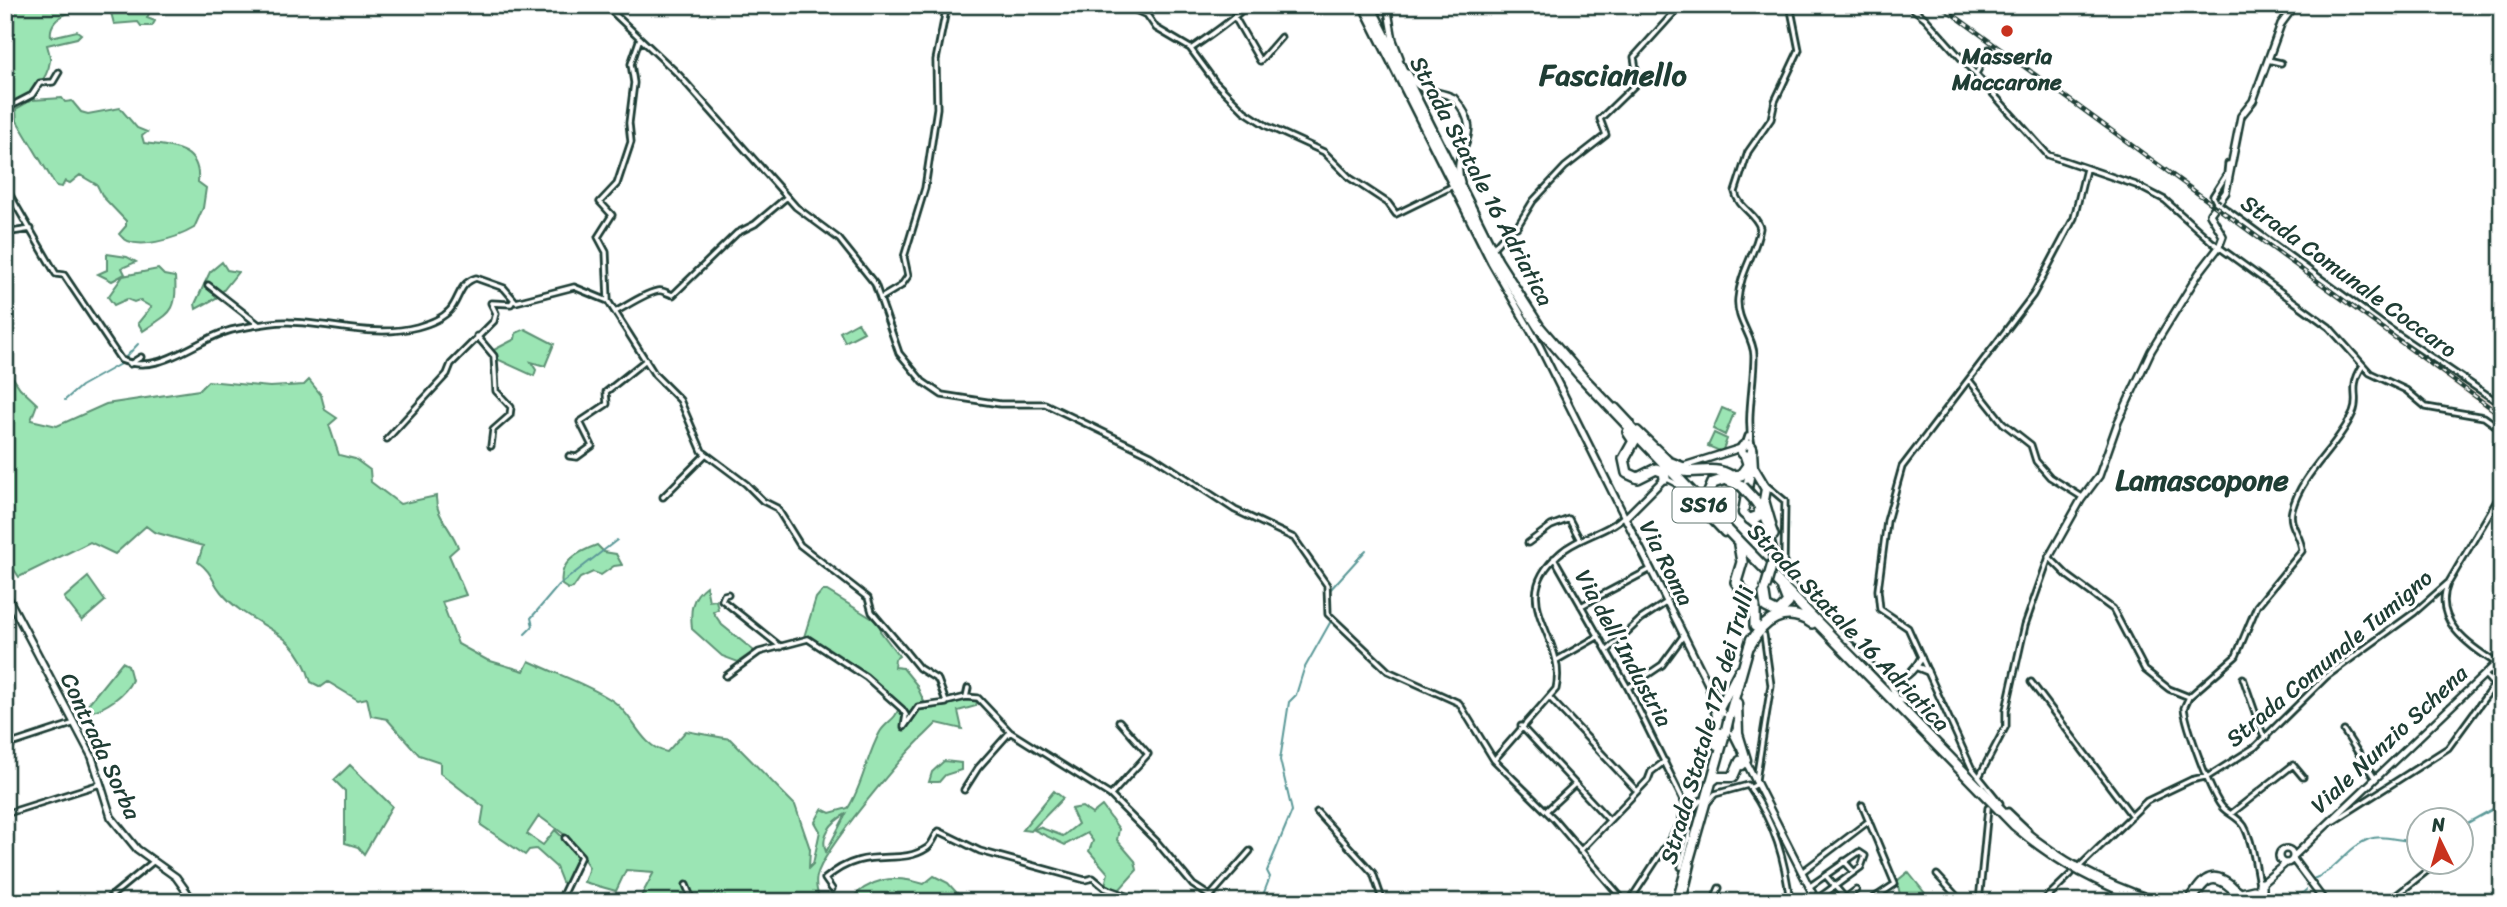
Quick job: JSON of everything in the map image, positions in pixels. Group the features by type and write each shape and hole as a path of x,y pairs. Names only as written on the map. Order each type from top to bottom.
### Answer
{"highway":[{"name":"Strada Statale 16 Adriatica","path":"1366,5 1503,278 1558,356 1655,455"},
{"name":"Strada Statale 16 Adriatica","path":"1366,5 1510,284 1561,354 1742,547 2034,841 2084,875 2154,901"},
{"path":"1623,425 1633,438 1631,449 1624,459 1627,474 1643,477 1656,469 1664,472 1665,478"},
{"path":"1631,449 1643,449 1679,471 1716,469 1731,476 1745,487 1757,503 1773,535"},
{"path":"1731,476 1745,472 1746,454"},
{"path":"1745,487 1732,480 1718,480 1709,487 1707,497 1714,512 1742,547 1736,582 1755,606 1755,626"},
{"path":"1750,519 1759,516 1757,503"},
{"name":"Strada Statale 16 Adriatica","path":"1742,547 2038,849 2078,875 2140,902"},
{"path":"1740,570 1752,566 1760,567"},
{"path":"1744,594 1753,596 1765,592 1769,611 1778,613 1788,603 1783,590"},
{"path":"1750,645 1761,626 1779,615 1802,617 1824,633"},
{"path":"2193,899 2207,880 2218,879 2241,894 2253,892 2264,901"},
{"path":"2228,884 2233,902"}],"main road":[{"path":"1746,454 1755,480"},
{"path":"1746,454 1755,480"},
{"path":"1755,480 1745,487 1743,513 1768,535 1774,558"},
{"name":"Strada Statale 172 dei Trulli","path":"1677,902 1684,864 1709,785 1716,776 1717,761 1774,558 1773,535 1764,500 1769,492 1755,480"},
{"path":"1720,707 1747,656"},
{"path":"1711,689 1718,725 1716,776 1733,777 1744,764 1737,723 1742,673"},
{"path":"1711,689 1719,697 1725,695"},
{"path":"1740,750 1744,764"}],"street":[{"path":"605,5 679,75 787,197 839,239 874,284 899,353 914,374 935,392 1000,404 1045,404 1177,470 1235,510 1294,538 1329,589 1328,614 1388,671 1459,703 1494,760 1546,811 1627,902 1687,812 1701,800"},
{"path":"881,299 901,286 908,276 904,257 925,188 937,108 936,60 947,5"},
{"path":"1124,5 1147,15 1156,28 1191,49 1215,82 1240,107 1267,126 1324,152 1350,178 1388,203 1396,214 1453,186"},
{"path":"1191,49 1240,14 1246,5"},
{"name":"Via Roma","path":"1366,5 1481,242 1540,347 1740,750"},
{"path":"1387,5 1393,40 1411,79 1427,92 1454,98 1468,120 1469,140 1458,163 1458,172 1494,247 1529,308 1563,352 1669,460 1684,466 1746,454 1749,434 1748,397 1754,353 1740,321 1737,302 1741,273 1760,228 1757,218 1736,199 1735,192 1748,152 1771,118 1775,100 1799,50 1790,5"},
{"path":"1494,247 1510,229 1517,227 1533,201 1565,167 1606,135 1600,119 1638,82 1634,57 1681,5"},
{"path":"1908,5 1925,18 2048,155 2136,185 2165,200 2219,247 2329,327 2362,367 2406,390 2426,407 2484,416 2502,430"},
{"path":"1979,777 2006,726 2006,710 2025,625 2049,557 2082,497 2099,476 2118,422 2151,351 2199,273 2219,247 2223,236 2210,214 2226,192 2241,117 2253,101 2281,24 2295,5"},
{"path":"1234,16 1260,61 1281,37"},
{"path":"640,38 631,64 634,83 629,123 631,142 617,184 600,202 612,215 598,237 606,252 608,301 661,384 680,400 706,454 764,501 777,508 800,545 868,598 872,612 912,660 938,680 948,703"},
{"path":"1976,74 1989,49"},
{"path":"2268,60 2281,63"},
{"path":"5,109 32,95 40,83 52,82 59,72"},
{"name":"Strada Comunale Coccaro","path":"2233,164 2228,164 2227,174 2213,196 2218,203 2381,323 2502,405"},
{"path":"1979,777 1949,723 1909,628 1880,609 1878,590 1887,521 1902,467 2033,295 2052,262 2074,218 2086,169"},
{"path":"5,178 7,190 56,274 64,275 121,360 130,364 158,362 232,330 285,321 353,330 392,331 417,327 441,317 450,310 463,285 475,278 504,288 513,301"},
{"path":"615,312 639,302 647,293 662,290 673,295 737,233 755,224 787,197"},
{"path":"5,233 31,229"},
{"path":"208,285 260,325"},
{"path":"387,439 496,318 491,303 511,304 513,301 574,287 608,301"},
{"path":"477,336 494,356 496,391 511,407 510,415 493,430 491,446"},
{"path":"130,364 141,357"},
{"path":"569,456 577,457 592,446 580,422 607,404 606,392 646,360"},
{"path":"2253,892 2248,837 2244,826 2223,808 2197,756 2184,711 2189,697 2236,656 2257,606 2302,551 2293,528 2292,507 2310,471 2335,443 2353,413 2354,380 2362,367"},
{"path":"1969,380 2003,423 2031,445 2036,461 2050,477 2082,497"},
{"path":"663,497 706,454"},
{"path":"1494,760 1556,688 1560,674 1557,660 1534,595 1554,558 1580,540 1623,518 1665,478 1675,483 1724,534"},
{"path":"1769,492 1785,500 1784,565 1787,580 1888,682 1898,699 1907,702"},
{"name":"Strada Comunale Tumigno","path":"1979,777 2004,808 2042,843 2079,867 2147,801 2191,780 2209,776 2267,737 2326,676 2396,628 2449,582 2502,492"},
{"path":"1528,542 1551,526 1569,519 1580,540"},
{"path":"2049,557 2068,576 2113,609 2145,670 2169,689 2189,697"},
{"name":"Via dell'Industria","path":"1554,558 1628,688 1684,799 1687,812"},
{"path":"1581,606 1651,569"},
{"path":"2449,582 2445,608 2450,623 2461,638 2496,663"},
{"name":"Contrada Sorba","path":"5,592 102,783 111,817 120,832 176,877 194,902"},
{"path":"728,594 723,594 722,600 781,647"},
{"path":"1607,651 1641,619 1667,601"},
{"path":"1750,788 1757,782 1771,685 1764,635"},
{"path":"1557,660 1599,636"},
{"path":"1628,688 1651,675 1685,638"},
{"path":"726,676 750,657 804,639 812,640 866,677 902,709 906,715 904,727 918,706 948,703 966,697 977,698 987,705 1010,732 1111,796 1156,841 1207,899 1219,902"},
{"path":"1888,682 1899,681 1917,667 1921,657"},
{"name":"Viale Nunzio Schena","path":"2253,892 2502,658"},
{"path":"1917,667 1925,668"},
{"path":"2322,826 2448,748 2494,685 2484,674"},
{"path":"2243,678 2263,736 2267,737"},
{"path":"2031,682 2132,816"},
{"path":"966,697 968,688"},
{"path":"1549,697 1637,791"},
{"path":"1111,796 1148,754 1119,721"},
{"path":"5,746 72,724"},
{"path":"1521,726 1609,820"},
{"path":"2344,731 2374,777"},
{"path":"964,790 978,768 1010,732"},
{"path":"1580,851 1637,791 1651,772 1665,761"},
{"path":"1744,764 1757,782 1802,872 1809,887 1816,901 1861,867 1865,858 1861,852 1809,887"},
{"path":"2232,813 2293,765 2303,777"},
{"path":"5,814 102,783"},
{"path":"1546,811 1575,783"},
{"path":"1708,802 1715,794 1748,785 1777,836 1786,864 1790,902"},
{"path":"1862,805 1895,884 1868,902"},
{"path":"1979,902 1988,808"},
{"path":"1317,812 1373,873 1383,902"},
{"path":"1802,872 1869,821"},
{"path":"1680,824 1690,832 1684,864 1692,864 1684,902"},
{"path":"832,889 825,879 839,867 864,857 920,851 929,847 939,831 980,851 1085,880 1089,877 1105,888 1143,902"},
{"path":"559,902 581,856 565,838"},
{"name":"Viale Nunzio Schena","path":"2289,849 2301,846"},
{"path":"2278,868 2282,850 2289,849 2290,860 2323,902"},
{"path":"1207,899 1250,851"},
{"path":"2280,858 2290,860"},
{"path":"104,902 154,861"},
{"path":"1844,861 1854,872"},
{"path":"2042,902 2071,874"},
{"path":"1937,875 1962,902"},
{"path":"1826,876 1845,898"},
{"path":"2388,902 2420,876"},
{"path":"686,885 693,902"},
{"path":"1713,902 1719,888"},
{"path":"1840,902 1856,890"}],"shaded area":[{"path":"2321,281 2502,406 2502,420 2319,285"}],"green space":[{"path":"5,5 105,5 70,12 55,21 51,28 51,37 77,31 81,34 77,38 47,45 50,61 42,81 31,94 11,102 5,92"},
{"path":"109,5 153,5 147,18 155,21 152,26 141,26 138,22 114,24"},
{"path":"62,98 65,102 72,101 81,112 88,114 120,108 137,128 147,132 142,136 144,143 174,148 190,155 198,170 198,182 206,188 203,208 194,228 156,242 135,243 119,234 126,226 126,221 103,197 97,185 80,175 70,183 65,181 62,187 56,186 17,121 16,109 32,100"},
{"path":"107,254 127,257 136,262 122,268 125,274 112,281 98,274 107,270"},
{"path":"222,262 227,270 238,272 218,297 196,309 195,304 210,272"},
{"path":"158,269 164,275 175,277 175,299 165,316 143,331 138,323 151,307 139,300 134,302 127,299 114,305 108,297 123,276"},
{"path":"858,322 864,332 845,342 840,332"},
{"path":"525,329 554,344 545,366 531,362 536,370 534,376 497,359 492,351 515,339 516,333"},
{"path":"5,366 20,388 37,404 31,420 57,426 106,404 199,390 208,381 270,387 304,385 309,380 321,395 325,410 337,418 329,425 339,455 355,459 370,470 371,482 400,504 436,496 438,510 458,547 449,555 466,595 442,602 458,644 487,660 524,671 529,661 593,689 620,707 650,744 658,749 667,752 686,731 730,739 795,805 810,849 809,868 813,864 820,831 815,822 822,809 830,813 848,808 880,732 896,715 899,707 867,676 804,637 816,598 822,591 827,591 881,624 880,631 899,656 895,659 894,667 903,668 916,684 925,704 978,697 976,706 958,711 962,729 937,723 900,762 848,826 833,846 817,876 817,889 822,902 638,902 654,872 626,870 616,891 584,882 589,867 580,854 567,885 562,882 556,867 536,849 529,850 525,855 481,825 484,807 440,773 440,762 419,755 387,719 371,716 367,698 358,700 328,682 321,687 311,682 304,663 284,638 233,605 198,562 203,546 154,532 146,526 115,554 90,542 19,577 5,556","holes":["846,814 826,852 824,840 828,830","539,816 569,838 579,853 555,830 543,845 527,834"]},
{"path":"1722,408 1734,413 1725,435 1713,429"},
{"path":"1714,433 1727,439 1722,452 1708,446"},
{"path":"597,545 604,552 616,554 622,565 614,566 601,575 593,572 580,578 573,588 568,589 562,585 566,564 583,551"},
{"path":"88,577 105,601 82,621 64,598"},
{"path":"706,586 709,601 716,600 718,609 713,612 722,625 754,651 738,662 722,656 692,629 693,605 697,595"},
{"path":"122,662 128,665 132,680 125,691 101,708 89,712 84,709"},
{"path":"944,761 961,763 961,770 945,775 939,782 929,782 932,772"},
{"path":"350,765 392,806 364,854 358,847 345,843 345,791 334,780"},
{"path":"1054,791 1063,798 1031,831 1022,830"},
{"path":"1102,806 1119,829 1117,840 1135,861 1137,870 1120,889 1108,888 1105,885 1108,873 1089,851 1093,841 1087,833 1065,845 1034,830 1039,827 1063,836 1078,824 1071,809 1082,807 1092,814"},
{"path":"1908,872 1932,902 1897,902 1901,899 1897,881"},
{"path":"934,876 948,883 965,902 848,902 865,888 883,880 902,879 924,884"}],"waterway":[{"path":"125,358 138,344"},
{"path":"65,400 81,386 122,363"},
{"path":"525,634 533,626 531,618 559,585 617,540"},
{"path":"1329,597 1330,590 1366,550"},
{"path":"1265,902 1263,895 1270,877 1267,871 1292,811 1280,760 1289,702 1296,695 1304,669 1331,621"},
{"path":"2476,818 2502,804"},
{"path":"2313,879 2321,876 2369,839 2381,837 2406,840"},
{"path":"2293,902 2306,890"}],"railway":[{"path":"1940,5 2502,416"}],"place":[{"name":"Masseria Maccarone","path":"2007,31"}],"district":[{"name":"Fascianello","path":"1613,75"},
{"name":"Lamascopone","path":"2202,480"}]}
